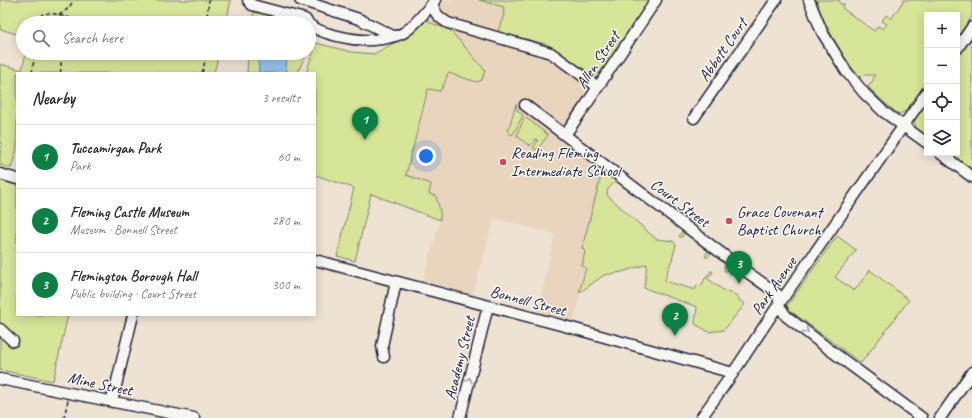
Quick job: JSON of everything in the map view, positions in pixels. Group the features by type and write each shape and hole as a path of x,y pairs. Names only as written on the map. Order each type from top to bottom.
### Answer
{"street":[{"path":"248,0 252,5 259,8 292,16"},
{"path":"300,0 359,19 393,36"},
{"name":"Allen Street","path":"565,135 656,0"},
{"name":"Abbott Court","path":"694,118 776,0"},
{"path":"809,0 822,32 846,71 864,93 884,112 924,141"},
{"path":"316,29 319,31 358,40 382,39 403,33 421,17 434,1"},
{"path":"434,1 434,12 448,23 551,52 598,87"},
{"path":"958,48 972,27"},
{"name":"Park Avenue","path":"701,418 924,96"},
{"name":"Court Street","path":"525,105 737,265 772,289 778,295 780,307 786,316 922,418"},
{"path":"944,156 972,177"},
{"path":"0,174 16,179"},
{"name":"Bonnell Street","path":"316,260 712,366 733,373"},
{"path":"384,357 382,346 396,282"},
{"name":"Academy Street","path":"460,418 488,306"},
{"path":"112,402 133,316"},
{"path":"0,329 13,342"},
{"path":"940,418 972,372"},
{"name":"Mine Street","path":"0,379 194,418"}],"path":[{"path":"58,15 66,12 73,0"},
{"path":"207,16 209,0"},
{"path":"41,16 43,14 51,13 62,16"},
{"path":"32,72 34,60"},
{"path":"60,72 61,60"},
{"path":"202,72 205,60"},
{"path":"64,418 70,393"}],"shaded area":[{"name":"Reading Fleming Intermediate School","path":"439,0 649,0 559,134 612,170 572,328 536,319 555,234 494,218 473,295 423,281 440,220 440,211 436,196 429,194 406,175 429,89 444,84 448,73 477,82 450,30 431,23 425,18"}],"green space":[{"path":"0,0 231,0 228,16 16,16 16,34 0,29"},
{"path":"479,0 649,0 600,73 592,75 546,44 498,32 504,13 504,7"},
{"path":"816,0 839,0 840,4 845,4 842,8 874,31 878,26 883,29 887,24 882,21 886,15 891,19 904,0 972,0 972,16 960,34 960,12 924,12 924,85 907,110 900,114 886,104 868,87 875,75 863,75 860,78 840,50"},
{"path":"255,9 274,16 253,16"},
{"path":"425,18 431,23 450,30 485,70 482,80 477,82 448,73 440,91 428,89 406,175 431,184 429,194 436,196 440,211 440,220 371,194 355,261 337,256 354,188 316,175 316,72 306,72 310,60 316,60 316,43 352,52 374,54 401,39"},
{"path":"972,37 972,170 953,156 960,156 960,54"},
{"path":"24,60 217,60 214,72 16,72 16,152 11,168 0,165 2,144 0,144 0,64 22,70"},
{"path":"248,60 304,60 298,72 247,72"},
{"path":"516,104 517,110 523,115 512,135 508,131"},
{"path":"924,106 924,134 916,128 914,121"},
{"path":"525,117 548,135 537,150 533,148 538,140 536,139 530,146 517,136"},
{"path":"606,167 620,177 608,189 607,195 656,239 673,241 676,245 665,281 695,290 697,285 701,286 706,277 712,271 713,273 707,278 727,293 729,291 739,297 738,299 745,304 724,330 709,332 695,324 697,307 644,288 647,264 622,272 604,275 579,293 586,268 582,266 585,251 582,248 600,180"},
{"path":"0,180 16,185 16,316 68,316 53,381 0,370"},
{"path":"683,230 731,266 727,271 724,270 725,264 711,253 707,258 705,256 708,251 684,233 682,237 680,237 679,236"},
{"path":"837,236 856,250 835,277 854,291 870,270 909,300 861,363 788,309 787,306"}],"water":[{"path":"258,60 286,60 287,72 259,72"}],"place":[{"name":"Tuccamirgan Park","path":"365,140"},
{"name":"Reading Fleming Intermediate School","path":"503,162"},
{"name":"Grace Covenant Baptist Church","path":"729,221"},
{"name":"Flemington Borough Hall","path":"739,284"},
{"name":"Fleming Castle Museum","path":"675,336"}]}
